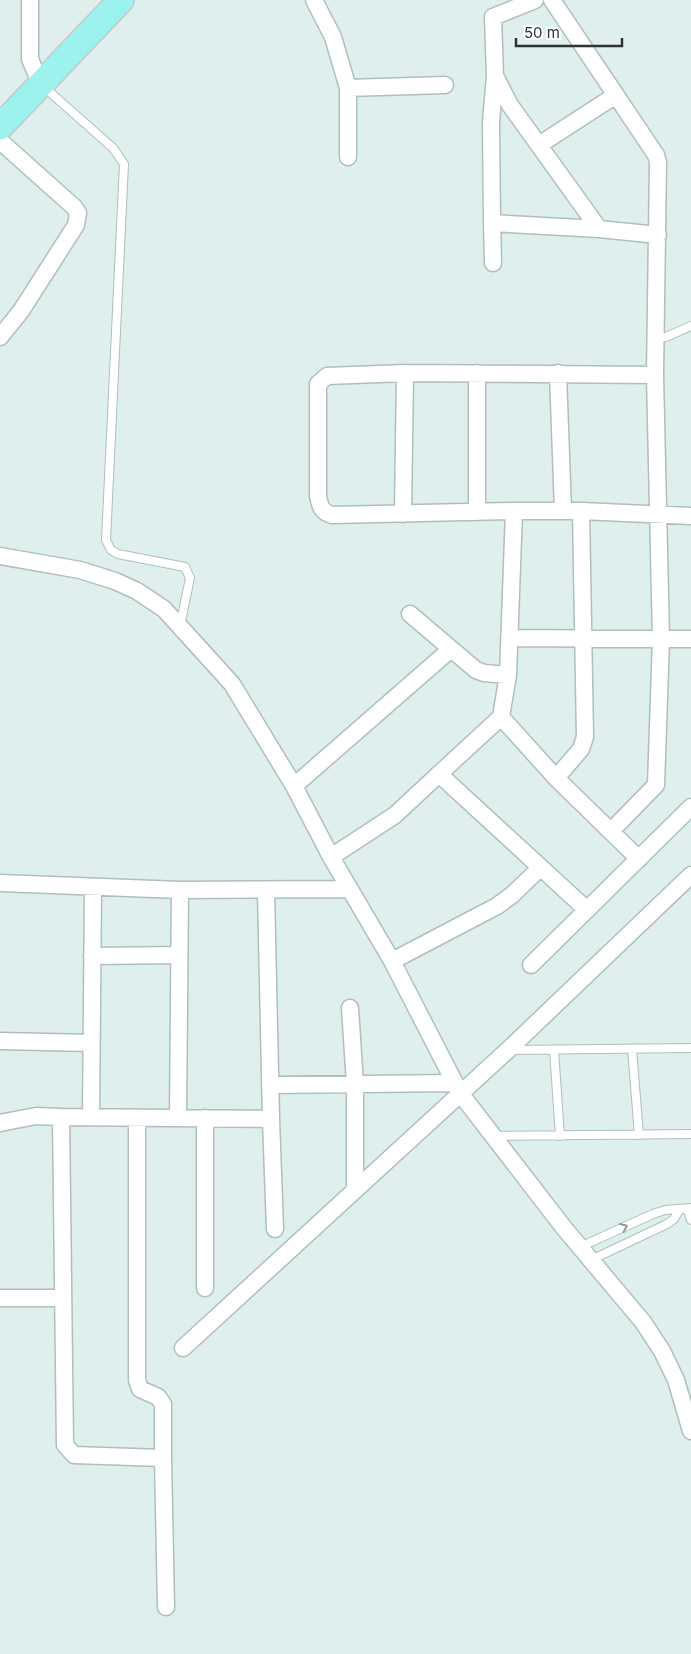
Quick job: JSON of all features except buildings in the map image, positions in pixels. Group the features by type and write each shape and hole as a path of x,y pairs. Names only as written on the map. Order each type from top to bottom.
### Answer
{"main road":[{"path":"0,127 121,0"}],"street":[{"path":"30,0 30,59 41,85"},
{"path":"314,0 333,37 348,88 348,157"},
{"path":"493,263 491,122 495,76 494,17 535,0"},
{"path":"552,0 656,155 658,162 655,375 661,639 656,785 611,831"},
{"path":"495,76 510,105 599,229"},
{"path":"348,88 445,85"},
{"path":"539,145 616,95"},
{"path":"0,141 74,207 78,218 76,225 21,311 0,337"},
{"path":"492,223 599,229 658,235"},
{"path":"655,375 405,373 326,376 318,384 318,496 320,507 325,513 332,515 581,511 691,516"},
{"path":"403,514 405,373"},
{"path":"477,373 477,512"},
{"path":"558,373 562,511"},
{"path":"331,857 394,816 500,717 508,676 514,511"},
{"path":"556,778 581,749 585,737 581,511"},
{"path":"0,556 80,570 116,581 137,591 164,608 232,684 294,786 331,857 392,961 457,1088 580,1247 643,1322 662,1351 676,1380 691,1431"},
{"path":"410,614 476,670 508,676"},
{"path":"510,638 691,639"},
{"path":"294,786 451,649"},
{"path":"500,717 556,778 639,859"},
{"path":"439,774 587,910"},
{"path":"531,965 691,807"},
{"path":"392,961 496,906 512,895 540,868"},
{"path":"182,1348 355,1189 457,1088 508,1050 691,875"},
{"path":"0,882 180,890 350,890"},
{"path":"91,1117 93,887"},
{"path":"178,1117 180,890"},
{"path":"266,891 274,1229"},
{"path":"92,956 179,955"},
{"path":"350,1008 355,1084 355,1189"},
{"path":"0,1041 91,1043"},
{"path":"270,1085 355,1084 457,1088"},
{"path":"0,1123 30,1117 271,1119"},
{"path":"61,1117 65,1445 67,1450 74,1455 163,1458"},
{"path":"137,1118 137,1380 143,1392 158,1397 163,1404 166,1607"},
{"path":"205,1118 205,1288"},
{"path":"0,1298 63,1298"}],"lane":[{"path":"41,85 113,148 124,164 125,179 106,540 111,550 118,554 185,567 190,578 180,626"},
{"path":"656,338 691,326"},
{"path":"508,1050 691,1048"},
{"path":"632,1049 639,1135"},
{"path":"554,1050 560,1136"},
{"path":"493,1136 691,1134"},
{"path":"580,1247 653,1214 665,1210 686,1209"},
{"path":"686,1209 691,1220"},
{"path":"591,1260 667,1224 686,1209"}]}
